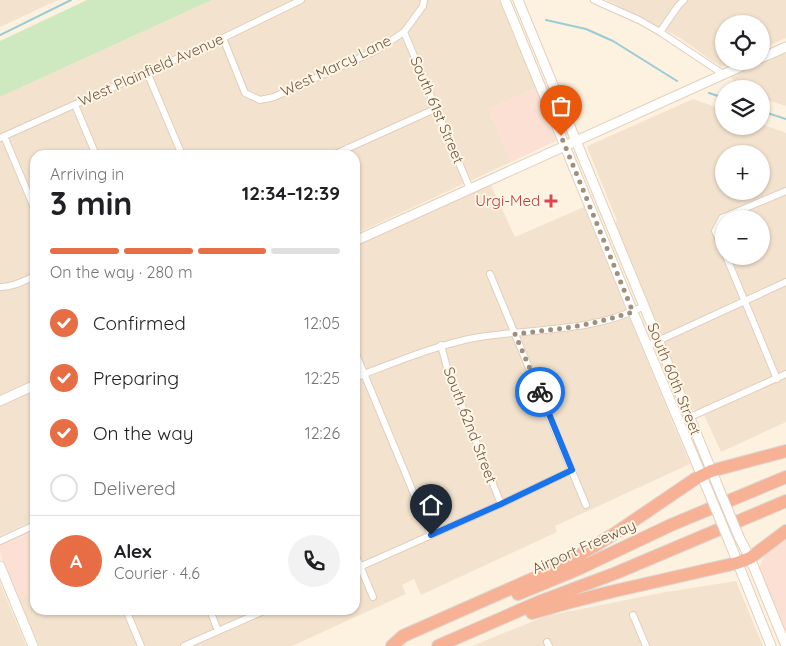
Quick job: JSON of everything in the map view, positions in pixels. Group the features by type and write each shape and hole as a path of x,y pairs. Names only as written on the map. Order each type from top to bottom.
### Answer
{"highway":[{"path":"394,646 403,636 548,572 574,558 614,534 695,478 786,452"},
{"name":"Airport Freeway","path":"394,646 576,570 672,525 786,477"},
{"path":"438,646 786,501"},
{"path":"453,646 545,609 737,563 750,558 786,531"}],"main road":[{"name":"South 60th Street","path":"505,0 679,422 706,474 719,489 786,646"},
{"name":"South 60th Street","path":"518,0 689,417 706,474 709,493 772,646"},
{"path":"770,54 786,47"},
{"path":"360,239 732,70"},
{"path":"544,94 551,92 556,102 561,106"},
{"path":"0,401 30,387"},
{"path":"0,566 33,646"}],"street":[{"name":"West Plainfield Avenue","path":"2,137 223,38 302,0"},
{"name":"West Marcy Lane","path":"223,38 245,93 260,100 274,97 377,50 404,32 423,6 424,0"},
{"path":"594,0 639,20 660,32 723,74"},
{"path":"660,32 684,0"},
{"name":"South 61st Street","path":"404,32 470,189"},
{"path":"147,72 180,150"},
{"path":"74,105 94,150"},
{"path":"344,150 437,108"},
{"path":"2,137 30,199"},
{"path":"741,210 786,191"},
{"path":"730,265 776,379"},
{"path":"490,274 586,505"},
{"path":"0,287 16,285 30,278"},
{"path":"647,346 786,282"},
{"path":"360,376 441,345 474,338 566,328 598,322 633,312 644,306"},
{"name":"South 62nd Street","path":"441,345 447,368 501,504"},
{"path":"360,364 431,535"},
{"path":"679,422 786,374"},
{"path":"360,567 572,470"},
{"path":"0,541 30,527"},
{"path":"360,572 373,596"},
{"path":"128,615 141,646"},
{"path":"212,615 218,631"},
{"path":"184,646 255,615"},
{"path":"632,615 646,646"}],"shaded area":[{"path":"0,0 58,0 0,27"},
{"path":"212,0 499,0 536,88 489,109 511,162 360,232 360,150 30,150 30,381 0,395 0,97"},
{"path":"606,0 786,0 786,38 770,45 770,15 715,15 715,63 680,38"},
{"path":"786,52 786,106 770,101 770,80 732,80 731,77 746,70 770,70 770,59"},
{"path":"536,88 556,141 511,162 489,109"},
{"path":"693,99 715,107 715,135 770,135 770,127 786,133 786,422 721,452 701,408 693,409 687,400 614,223 617,221 587,147"},
{"path":"491,185 515,237 584,207 690,464 555,526 557,532 421,595 414,579 402,585 406,594 360,615 360,244"},
{"path":"30,393 30,522 0,536 0,407"},
{"path":"30,530 30,595 19,600 0,554 0,544"},
{"path":"786,535 786,638 757,567 760,566 767,548"},
{"path":"736,581 763,646 472,646 546,616 666,592"},
{"path":"0,583 25,643 26,646 0,646"},
{"path":"30,595 30,615 360,615 292,646 39,646 19,600"}],"green space":[{"path":"87,0 212,0 0,97 0,41"}],"waterway":[{"path":"0,35 71,0"},
{"path":"546,20 586,29 613,41 677,81"},
{"path":"709,93 715,95"},
{"path":"770,114 786,119"}],"way so far":[{"path":"540,392 515,334 566,328 598,322 633,312 561,136"}],"place":[{"name":"Urgi-Med","path":"551,201"}],"route":[{"path":"431,535 572,470 540,392"}]}
